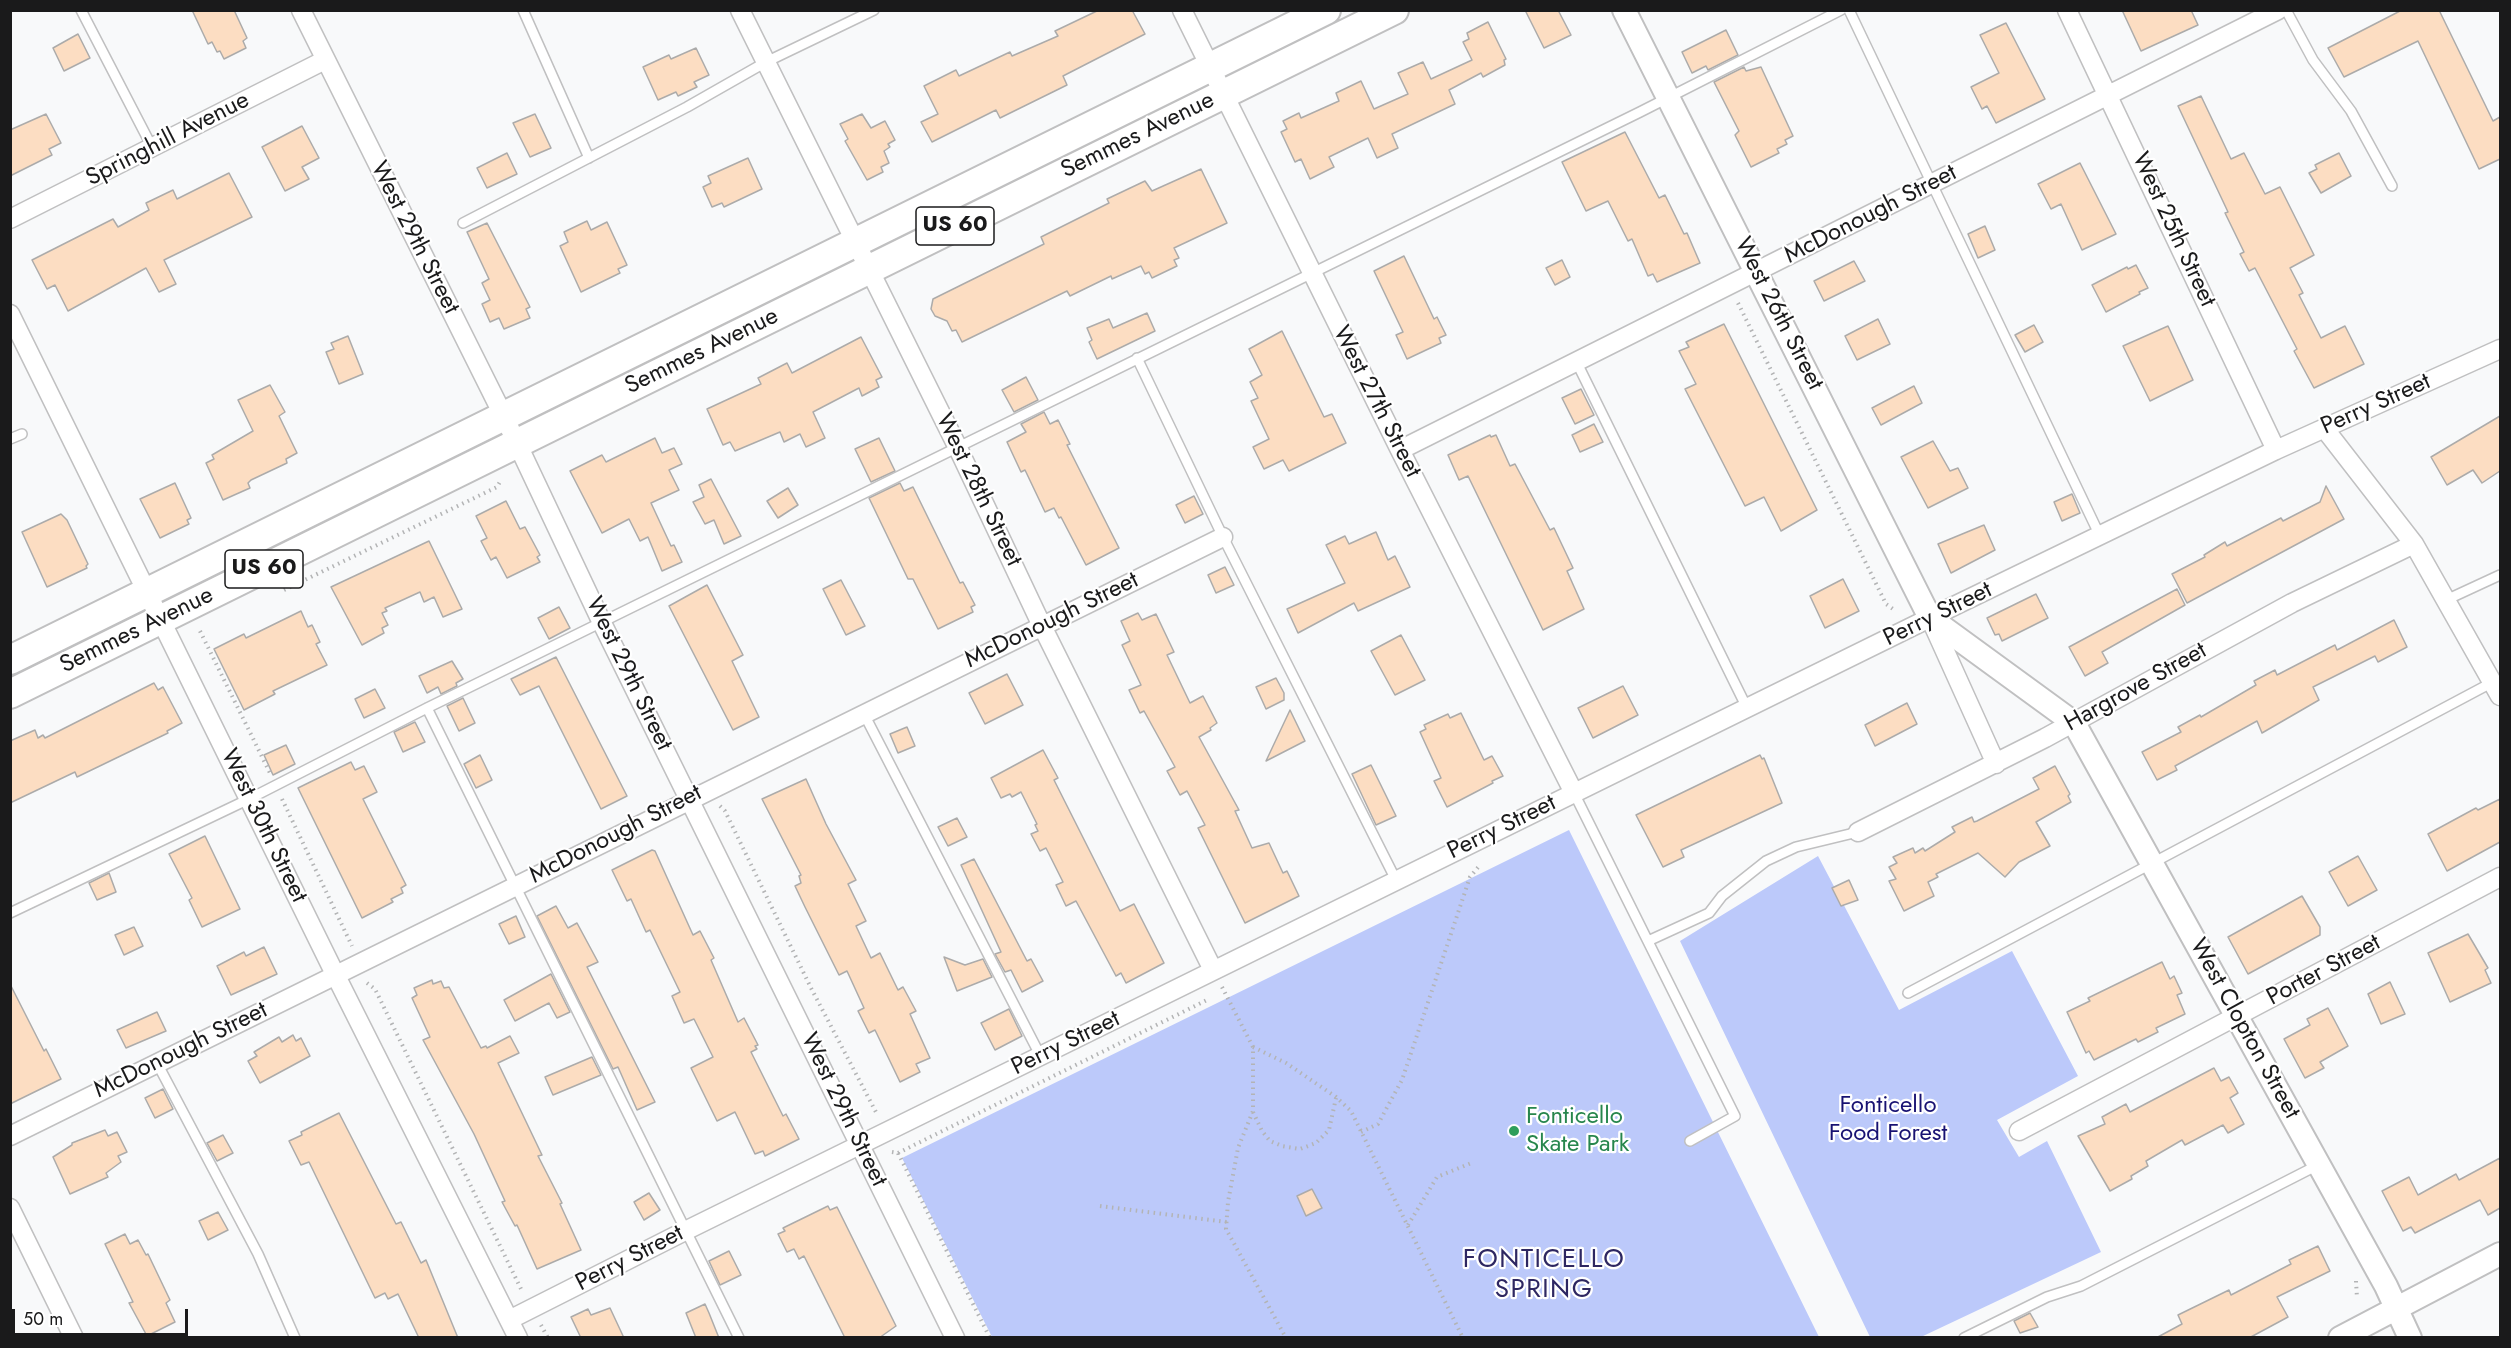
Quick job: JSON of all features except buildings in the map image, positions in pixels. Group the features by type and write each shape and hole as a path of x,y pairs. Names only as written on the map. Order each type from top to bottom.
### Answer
{"main road":[{"name":"Semmes Avenue","path":"10,660 1326,10"},
{"name":"Semmes Avenue","path":"10,694 1394,10"}],"street":[{"name":"West 29th Street","path":"301,10 517,443 602,623 955,1338"},
{"name":"West 28th Street","path":"740,10 870,268 1042,626 1213,970"},
{"name":"West 27th Street","path":"1182,10 1222,95 1574,793"},
{"name":"West 26th Street","path":"1624,10 1930,618 1996,764"},
{"name":"West 25th Street","path":"2067,10 2109,94 2276,450"},
{"name":"McDonough Street","path":"1400,450 1757,273 2277,10"},
{"name":"Springhill Avenue","path":"10,219 325,60"},
{"name":"West 30th Street","path":"10,314 149,592 335,974 518,1338"},
{"name":"Perry Street","path":"509,1320 1213,970 1930,618 2276,450 2500,349"},
{"path":"2324,428 2414,544 2497,689"},
{"name":"McDonough Street","path":"10,1136 1223,537"},
{"name":"Hargrove Street","path":"1858,832 2074,723 2292,603 2414,544"},
{"name":"West 26th Street","path":"1930,618 2074,723"},
{"name":"West Clopton Street","path":"2074,723 2398,1308 2410,1338"},
{"name":"Porter Street","path":"2019,1131 2500,877"},
{"path":"10,1208 74,1338"},
{"path":"2340,1338 2500,1254"}],"lane":[{"path":"81,10 152,147"},
{"path":"523,10 589,158"},
{"path":"463,223 687,107 766,62 874,10"},
{"path":"10,913 249,799 427,708 1669,98 1841,10"},
{"path":"1849,10 2100,536"},
{"path":"2286,10 2313,60 2351,111 2392,186"},
{"path":"1137,358 1223,537 1396,880"},
{"path":"1577,363 1747,708"},
{"path":"10,440 22,434"},
{"path":"2446,600 2500,575"},
{"path":"1908,993 2152,863 2497,689"},
{"path":"427,708 739,1338"},
{"path":"864,714 1041,1057"},
{"path":"1574,793 1735,1116 1690,1141"},
{"path":"1648,941 1708,913 1722,896 1766,861 1796,847 1858,832"},
{"path":"157,1063 258,1254 296,1338"},
{"path":"1964,1338 2027,1305 2081,1286 2319,1165"}],"path":[{"path":"1739,298 1738,305 1881,594 1886,604 1893,609"},
{"path":"274,595 497,487 502,477"},
{"path":"719,805 725,811 879,1121"},
{"path":"1361,1132 1378,1124 1402,1080 1470,877 1480,865"},
{"path":"1213,970 1253,1047 1253,1111 1238,1148 1228,1202 1227,1229 1286,1338"},
{"path":"365,981 375,989 523,1292"},
{"path":"990,1338 898,1153 1209,999"},
{"path":"1253,1047 1286,1064 1336,1097 1351,1111 1463,1338"},
{"path":"1253,1111 1262,1131 1270,1141 1300,1149 1316,1143 1329,1130 1336,1097"},
{"path":"1407,1226 1437,1177 1474,1162"},
{"path":"1100,1206 1227,1222"},
{"path":"538,1320 548,1338"}],"green space":[{"path":"1569,830 1819,1337 992,1337 902,1158"},
{"name":"Fonticello Food Forest","path":"1818,856 1899,1010 2012,951 2078,1076 1997,1120 2019,1157 2047,1141 2101,1252 1921,1337 1870,1337 1680,941"}],"place":[{"name":"Fonticello Skate Park","path":"1514,1131"}],"district":[{"name":"FONTICELLO SPRING","path":"1544,1276"}]}
